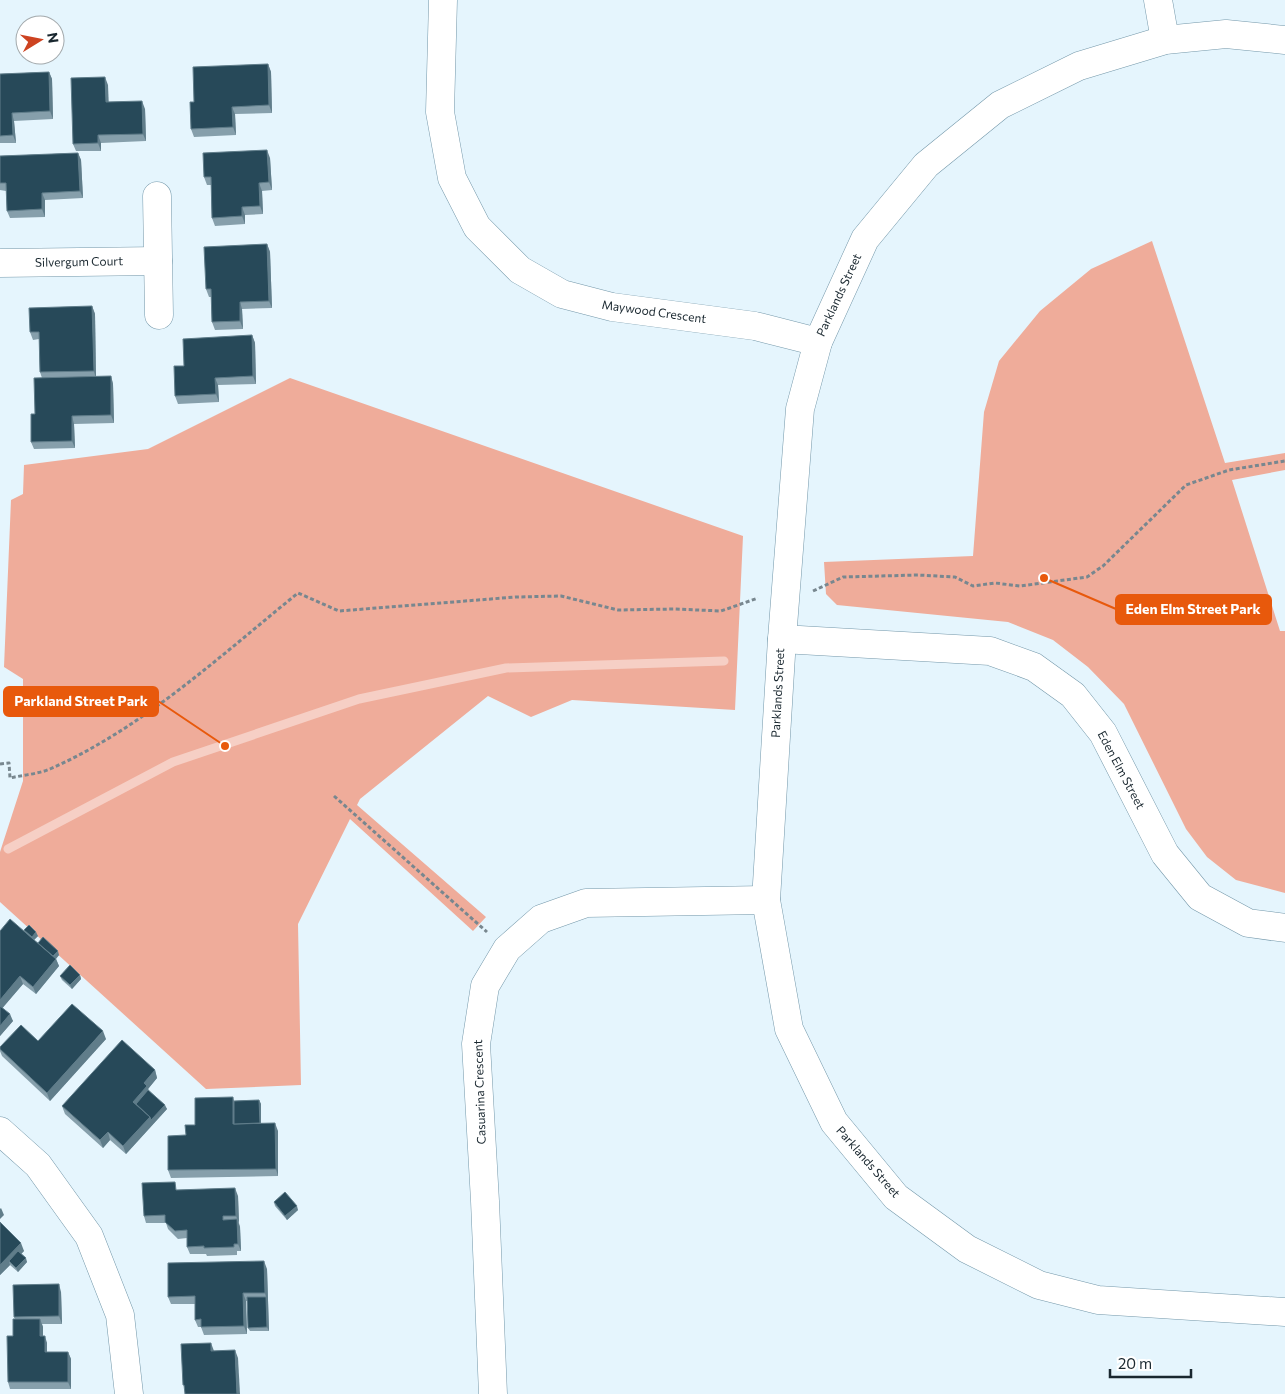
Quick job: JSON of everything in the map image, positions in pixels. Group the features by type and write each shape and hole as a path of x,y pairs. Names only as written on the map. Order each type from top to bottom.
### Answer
{"street":[{"name":"Maywood Crescent","path":"443,0 440,112 452,178 478,227 520,270 562,294 612,307 755,326 818,342"},
{"path":"1158,0 1165,40"},
{"name":"Parklands Street","path":"1285,40 1226,34 1165,40 1079,66 1000,105 926,165 865,239 818,342 800,409 782,639 766,900 789,1028 834,1122 896,1197 967,1249 1039,1285 1098,1300 1285,1312"},
{"path":"157,196 159,315"},
{"name":"Silvergum Court","path":"0,263 158,261"},
{"name":"Eden Elm Street","path":"782,639 990,651 1034,667 1073,695 1103,733 1165,854 1200,897 1248,923 1285,928"},
{"name":"Casuarina Crescent","path":"493,1394 476,1044 485,986 507,949 540,919 586,903 766,900"},
{"path":"0,1131 38,1165 89,1236 120,1315 129,1394"}],"path":[{"path":"806,594 843,577 918,575 955,577 973,586 995,583 1020,586 1086,577 1103,566 1186,485 1229,470 1285,461"},
{"path":"0,764 10,763 10,778 49,770 117,734 178,690 298,593 338,611 516,597 561,596 618,610 675,609 720,611 758,598"},
{"path":"334,796 507,949"}],"shaded area":[{"path":"1152,241 1225,463 1285,453 1285,470 1232,480 1280,631 1285,631 1285,893 1236,880 1207,857 1186,829 1124,704 1088,667 1053,640 1008,622 837,605 826,594 824,562 973,556 984,412 999,361 1040,311 1091,269"},
{"path":"290,378 743,536 735,710 572,700 531,717 488,696 360,799 357,805 486,917 473,931 350,819 298,924 301,1085 206,1089 0,902 0,852 23,781 23,679 4,667 11,500 23,494 24,465 148,449"}],"building":[{"path":"268,64 269,105 232,107 233,127 191,129 190,102 194,102 193,67"},
{"path":"49,72 50,111 12,113 13,135 0,136 0,74"},
{"path":"105,77 106,102 142,101 143,134 98,135 98,143 73,144 71,78"},
{"path":"267,150 269,182 259,183 260,206 242,207 242,216 212,218 211,177 204,177 203,153"},
{"path":"78,153 80,191 42,193 42,209 7,211 6,183 0,183 0,156"},
{"path":"267,244 269,301 240,302 240,321 212,322 211,289 206,289 204,247"},
{"path":"92,306 94,371 40,372 39,332 30,332 29,308"},
{"path":"252,335 253,376 215,378 216,394 175,396 174,366 184,366 183,339"},
{"path":"111,376 111,415 72,416 72,441 31,442 31,414 35,414 34,378"},
{"path":"10,919 56,959 33,987 20,976 0,1000 0,931"},
{"path":"29,925 36,932 32,937 24,930"},
{"path":"43,937 58,951 53,956 38,943"},
{"path":"70,965 80,975 70,985 60,976"},
{"path":"72,1004 103,1031 47,1093 0,1047 21,1025 38,1041"},
{"path":"0,1006 10,1014 0,1026"},
{"path":"122,1040 155,1070 144,1083 147,1086 133,1102 150,1117 123,1146 108,1132 100,1140 62,1106"},
{"path":"148,1090 165,1105 151,1120 136,1104"},
{"path":"233,1097 233,1124 275,1123 276,1169 168,1170 168,1136 186,1135 185,1125 195,1125 195,1098"},
{"path":"259,1100 260,1123 234,1124 234,1101"},
{"path":"175,1182 176,1190 235,1188 236,1216 223,1216 223,1220 237,1219 238,1244 234,1244 234,1247 187,1247 187,1230 175,1231 165,1222 165,1215 144,1216 142,1183"},
{"path":"285,1192 297,1206 285,1216 274,1202"},
{"path":"0,1222 21,1243 0,1265"},
{"path":"18,1251 26,1258 16,1268 9,1261"},
{"path":"264,1261 265,1293 243,1293 244,1326 201,1327 201,1319 195,1320 195,1296 168,1297 168,1263"},
{"path":"59,1284 59,1316 14,1317 13,1285"},
{"path":"247,1297 266,1297 267,1327 248,1328"},
{"path":"13,1319 40,1319 40,1336 45,1336 45,1352 68,1352 68,1382 8,1382 7,1336 13,1336"},
{"path":"211,1343 211,1351 235,1350 237,1394 185,1394 181,1344"}],"waterway":[{"path":"8,849 173,762 359,699 506,668 724,661"}],"place":[{"name":"Eden Elm Street Park","path":"1044,578"},
{"name":"Parkland Street Park","path":"225,746"}]}
